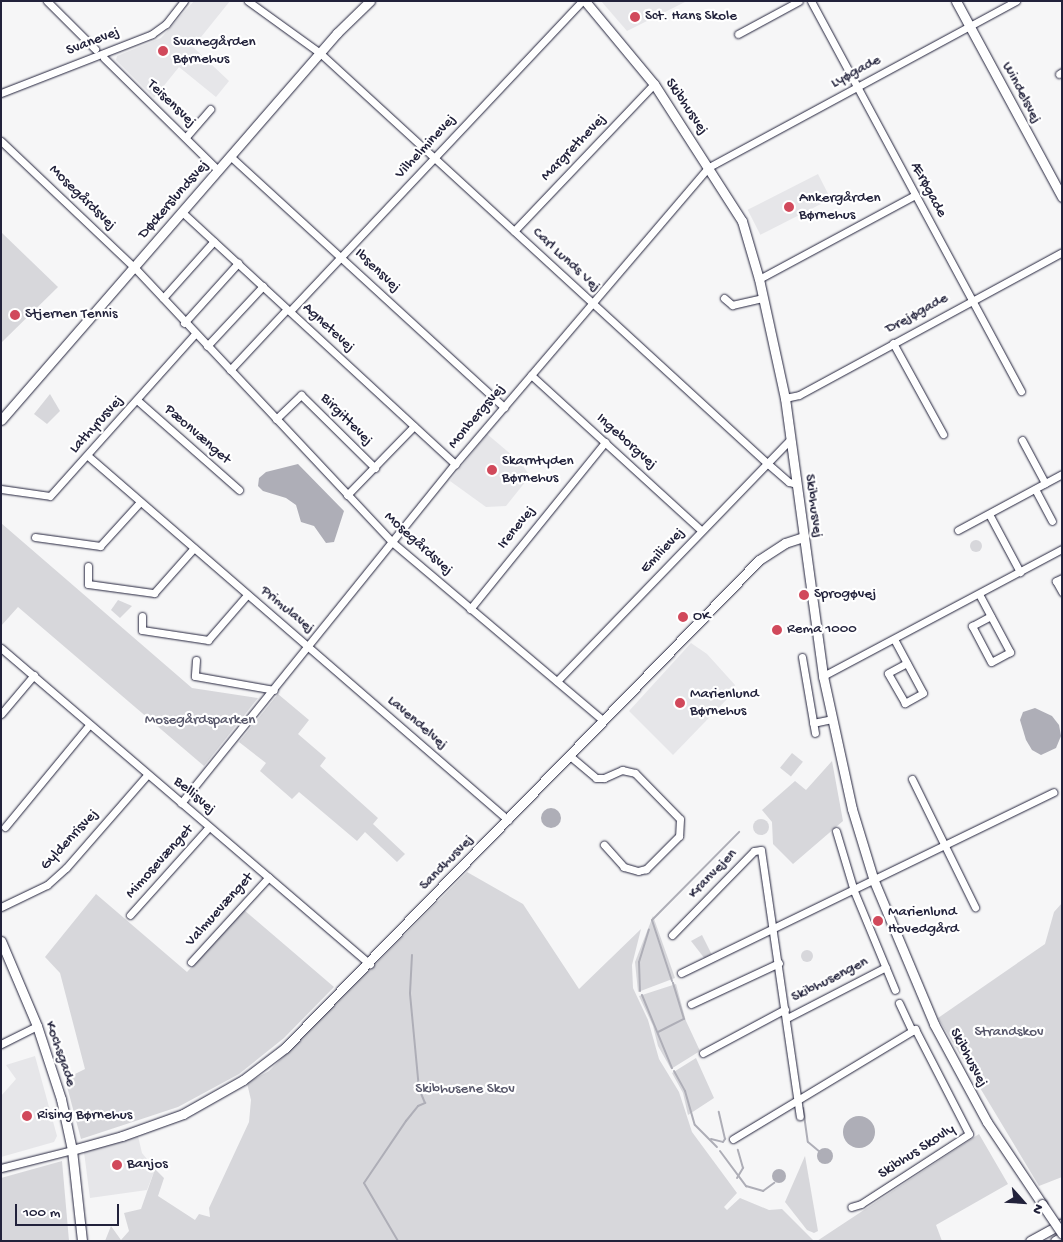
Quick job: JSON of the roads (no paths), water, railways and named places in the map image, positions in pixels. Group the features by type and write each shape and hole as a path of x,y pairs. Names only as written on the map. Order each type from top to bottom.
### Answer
{"street":[{"path":"48,1 95,49"},
{"name":"Svanevej","path":"1,93 152,34 166,24 184,1"},
{"name":"Carl Lunds Vej","path":"248,1 320,53 767,463 789,482 796,484"},
{"name":"Døckerslundsvej","path":"1,420 320,53 370,1"},
{"name":"Skibhusvej","path":"583,1 654,84 742,221 759,279 785,398 823,676 852,809 874,881 934,1024 987,1122 1062,1235"},
{"name":"Vilhelminevej","path":"289,310 583,1"},
{"path":"738,34 799,1"},
{"name":"Ærøgade","path":"812,1 1021,391"},
{"name":"Windelsvej","path":"956,1 1062,197"},
{"name":"Lyøgade","path":"709,167 1016,1"},
{"name":"Teisensvej","path":"104,58 218,170"},
{"name":"Margrethevej","path":"514,231 654,84"},
{"path":"186,137 210,109"},
{"name":"Mosegårdsvej","path":"1,140 134,267 184,323 392,542 604,721"},
{"name":"Ibsensvej","path":"230,156 504,407"},
{"name":"Monbergsvej","path":"182,803 455,464 709,167"},
{"path":"759,279 915,195"},
{"name":"Agnetevej","path":"182,212 455,464"},
{"path":"163,298 214,241"},
{"name":"Drejøgade","path":"785,398 799,395 1062,252"},
{"path":"184,323 238,263"},
{"path":"207,346 263,286"},
{"path":"724,298 732,305 763,298"},
{"path":"230,370 289,310"},
{"name":"Lathyrusvej","path":"1,489 50,496 88,456 195,334"},
{"path":"893,343 943,434"},
{"name":"Ingeborgvej","path":"531,375 702,530"},
{"name":"Birgittevej","path":"276,419 301,395 375,468"},
{"name":"Pæonvænget","path":"137,400 239,490"},
{"name":"Birgittevej","path":"347,495 414,426"},
{"name":"Emilievej","path":"557,681 790,440"},
{"path":"1022,440 1045,483"},
{"name":"Irenevej","path":"470,609 605,442"},
{"name":"Primulavej","path":"88,456 247,595 309,646"},
{"path":"958,530 1062,474"},
{"path":"1035,489 1052,521"},
{"path":"35,537 100,546 140,502"},
{"path":"989,514 1020,572"},
{"name":"Sandhusvej","path":"72,1150 122,1136 183,1114 242,1080 285,1048 370,964 758,560 785,543 804,536"},
{"path":"88,566 88,584 154,592 194,548"},
{"path":"823,676 1062,549"},
{"path":"1062,578 1056,581 1062,592"},
{"path":"980,594 1010,652 991,662 972,626 991,616"},
{"name":"Primulavej","path":"142,616 142,630 208,640 247,595"},
{"path":"894,639 907,663 923,693 904,703 888,673 907,663"},
{"name":"Lavendelvej","path":"309,646 508,820"},
{"name":"Bellisvej","path":"1,648 370,964"},
{"path":"802,657 815,733"},
{"path":"196,660 195,676 274,690"},
{"path":"1,714 34,675"},
{"path":"813,723 832,719"},
{"path":"5,827 90,726"},
{"path":"570,756 596,778 604,778 622,770 636,773 680,819 679,836 646,869 638,871 624,867 604,845"},
{"name":"Gyldenrisvej","path":"1,907 47,885 66,868 147,775"},
{"path":"912,779 975,907"},
{"path":"681,973 854,891 1053,792"},
{"name":"Mimosevænget","path":"130,915 209,827"},
{"name":"Skibhusengen","path":"836,831 854,891 894,990"},
{"name":"Kranvejen","path":"672,935 754,851 761,850 800,1116"},
{"name":"Valmuevænget","path":"191,962 269,877"},
{"name":"Kochsgade","path":"1,941 37,1026 61,1099 72,1150 82,1241"},
{"path":"691,1004 779,963"},
{"name":"Skibhusengen","path":"787,1018 886,967"},
{"name":"Skibhus Skovly","path":"851,1207 861,1204 969,1134 915,1029 912,1031 899,1003"},
{"path":"703,1053 785,1009"},
{"path":"1,1044 37,1026"},
{"path":"734,1139 912,1031"},
{"path":"1,1168 72,1150"},
{"path":"1030,1241 1062,1223"},
{"path":"1055,1241 1062,1235"}],"waterway":[{"path":"672,981 652,920 739,832"},
{"path":"640,991 639,962 649,929"},
{"path":"398,1241 364,1183 406,1121 418,1106 425,1103 419,1089 410,993 412,955"},
{"path":"658,1032 684,1019 673,983"},
{"path":"642,995 672,1068"},
{"path":"674,1071 685,1091 695,1125 717,1147"},
{"path":"803,1108 808,1142 820,1152"},
{"path":"711,1139 723,1142 725,1139 719,1112"},
{"path":"737,1178 743,1168 738,1150"},
{"path":"720,1151 746,1186 763,1191 774,1183"}],"place":[{"name":"Sct. Hans Skole","path":"635,17"},
{"name":"Svanegården Børnehus","path":"163,51"},
{"name":"Ankergården Børnehus","path":"789,207"},
{"name":"Stjernen Tennis","path":"15,315"},
{"name":"Skarntyden Børnehus","path":"492,470"},
{"name":"Sprogøvej","path":"804,595"},
{"name":"OK","path":"683,617"},
{"name":"Rema 1000","path":"777,630"},
{"name":"Marienlund Børnehus","path":"680,703"},
{"name":"Marienlund Hovedgård","path":"878,921"},
{"name":"Rising Børnehus","path":"27,1116"},
{"name":"Banjos","path":"117,1165"}],"park label":[{"name":"Mosegårdsparken","path":"200,721"},
{"name":"Strandskov","path":"1009,1033"},
{"name":"Skibhusene Skov","path":"465,1090"}]}
